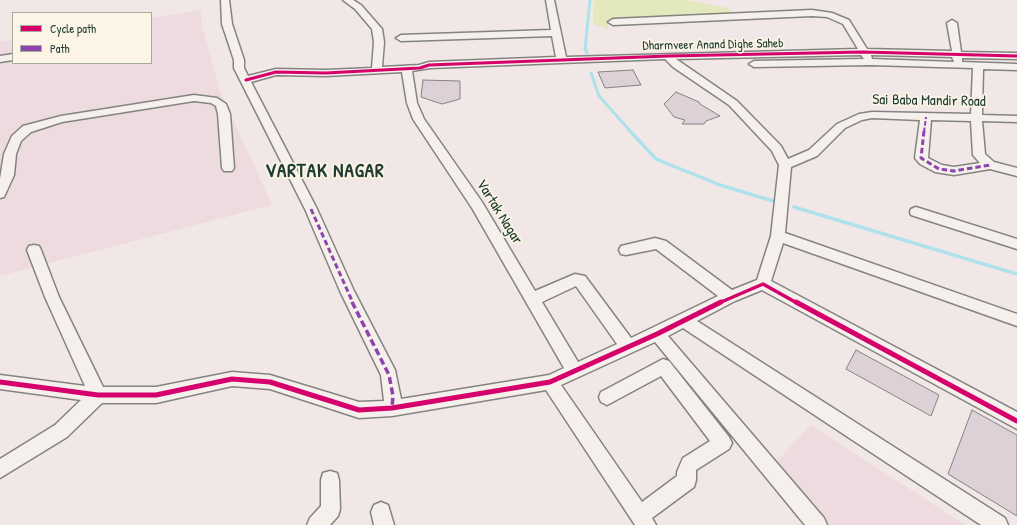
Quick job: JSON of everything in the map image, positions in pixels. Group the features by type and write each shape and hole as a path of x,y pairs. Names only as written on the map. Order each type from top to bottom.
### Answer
{"street":[{"path":"225,0 227,24 239,60 240,68 311,209 348,291 389,375 393,396 392,408"},
{"path":"347,0 358,7 377,29 379,42 377,70"},
{"path":"550,0 562,61"},
{"path":"613,22 812,13 829,15 846,22 863,52 871,62"},
{"path":"952,23 955,53 959,65"},
{"path":"401,38 556,33"},
{"name":"Dharmveer Anand Dighe Saheb","path":"413,68 429,65 668,56 863,52 955,53 1017,56"},
{"path":"668,56 677,65 732,103 777,149 785,165 778,236 763,284"},
{"path":"0,59 12,57"},
{"name":"Dharmveer Anand Dighe Saheb","path":"413,68 429,71 871,62 1017,67"},
{"path":"978,66 976,118 979,154 990,165"},
{"path":"246,80 276,72 326,73 413,68"},
{"name":"Vartak Nagar","path":"413,68 412,103 419,119 477,204 574,370"},
{"path":"0,194 8,175 10,154 16,139 27,129 61,119 194,98 213,100 221,104 224,114 228,168"},
{"name":"Sai Baba Mandir Road","path":"785,165 813,153 841,126 859,117 872,115 1017,119"},
{"path":"926,116 922,148 922,158 924,161 939,169 954,171 990,165 1017,172"},
{"path":"916,212 1017,244"},
{"path":"778,236 1017,320"},
{"path":"626,250 655,243 661,245 730,297"},
{"path":"34,250 52,297 98,395"},
{"path":"533,299 575,280 580,280 628,346"},
{"path":"0,382 98,395 156,395 232,379 270,382 359,410 392,408 550,382 657,334 730,297 763,284 1017,421"},
{"path":"684,321 998,525"},
{"path":"657,334 670,362 723,443"},
{"path":"607,397 670,362"},
{"path":"670,362 740,433 817,525"},
{"path":"550,382 643,520 687,480 686,472 689,464 740,433"},
{"path":"0,469 61,431 98,395"},
{"path":"317,525 331,510 330,480"}],"shaded area":[{"path":"201,10 202,27 220,91 272,205 0,276 0,42 12,40 12,64 152,64 152,18"},
{"path":"811,425 965,525 824,525 773,465"}],"green space":[{"path":"594,0 685,0 728,8 735,13 608,20 608,29 593,24"}],"building":[{"path":"633,70 641,85 605,88 598,72"},
{"path":"423,80 460,81 460,99 442,104 421,97"},
{"path":"676,92 699,102 720,116 706,121 704,124 682,124 685,120 674,117 664,104"},
{"path":"856,350 939,395 931,416 846,369"},
{"path":"972,410 1017,435 1017,516 948,474"}],"waterway":[{"path":"587,53 585,49 590,0"},
{"path":"591,73 599,96 631,132"},
{"path":"630,131 656,159 720,185 773,201"},
{"path":"794,207 1017,274"}],"marked path":[{"path":"926,117 921,158 924,161 939,169 954,171 990,165"},
{"path":"311,209 347,291 389,375 393,396 392,408"}],"cycle path":[{"path":"246,80 276,72 326,73 420,68 429,65 668,56 863,52 1017,56"},
{"path":"0,382 98,395 156,395 232,379 270,382 359,410 392,408 550,382 657,334 730,297 763,284 1017,421"}],"district":[{"name":"VARTAK NAGAR","path":"325,172"}]}
